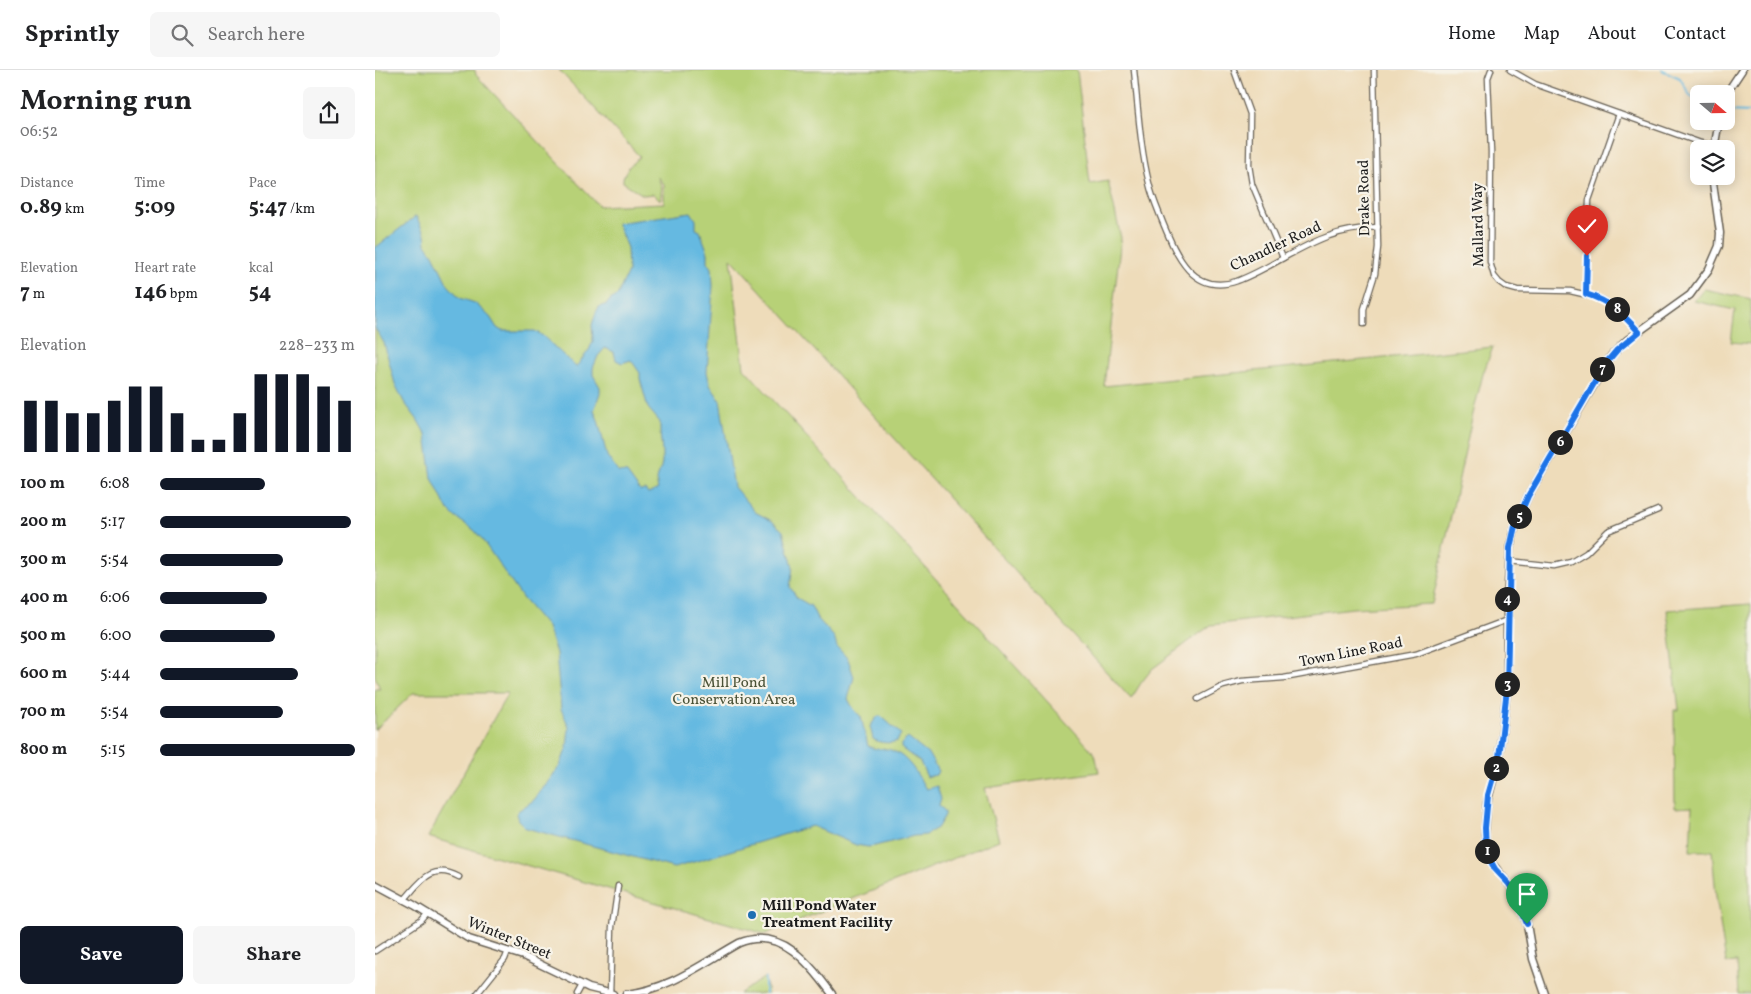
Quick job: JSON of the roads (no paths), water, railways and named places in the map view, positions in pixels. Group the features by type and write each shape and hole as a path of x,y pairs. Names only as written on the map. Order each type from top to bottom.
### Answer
{"street":[{"name":"Chandler Road","path":"1134,70 1151,191 1175,251 1185,267 1192,273 1213,283 1227,283 1247,277 1328,236 1378,227"},
{"path":"1234,70 1250,114 1249,165 1251,184 1283,258"},
{"name":"Drake Road","path":"1364,324 1364,310 1378,260 1375,70"},
{"name":"Mallard Way","path":"1491,70 1488,79 1491,152 1490,262 1492,273 1501,284 1511,289 1570,291 1597,298 1613,306 1639,332"},
{"path":"1510,70 1535,84 1693,140"},
{"path":"1731,85 1742,70"},
{"path":"1586,294 1589,200 1619,114"},
{"path":"1545,994 1533,959 1522,907 1511,887 1491,862 1485,841 1487,802 1499,757 1507,689 1507,620 1512,533 1528,496 1606,363 1617,350 1639,332 1690,295 1712,263 1719,246 1720,233 1713,185"},
{"path":"1509,561 1545,566 1565,564 1586,553 1607,531 1658,510"},
{"name":"Town Line Road","path":"1197,698 1223,686 1241,681 1284,678 1415,654 1507,620"},
{"path":"405,899 431,873 445,871 459,877"},
{"name":"Winter Street","path":"375,884 405,899 469,939 532,960 582,984 611,994"},
{"path":"611,994 612,927 618,886"},
{"path":"375,951 428,914"},
{"path":"626,994 653,992 739,944 751,939 765,938 781,943 797,954 832,994"},
{"path":"477,994 505,959 508,951"},
{"path":"577,994 582,984"}],"water":[{"path":"691,212 696,220 696,229 700,231 708,253 708,262 712,268 713,286 707,372 710,385 720,400 734,487 755,512 772,521 783,531 793,567 790,587 797,598 811,606 817,618 834,637 837,647 848,659 854,677 848,699 861,717 868,746 888,749 897,753 908,761 926,789 937,786 941,799 939,806 945,811 945,815 938,827 926,835 868,847 856,845 812,826 674,868 526,828 518,820 516,814 518,811 534,800 560,766 567,747 569,727 561,709 556,653 547,627 523,599 481,538 474,530 447,509 432,478 426,435 404,402 395,384 384,343 375,328 375,248 416,216 425,235 426,244 448,285 460,298 475,303 490,317 497,328 502,331 535,331 543,336 576,367 589,350 593,341 592,325 596,312 599,307 607,304 617,296 628,272 627,248 617,223","holes":["605,348 614,352 616,360 622,363 631,360 640,373 648,408 660,422 662,457 657,482 658,489 648,494 645,490 640,491 627,473 618,472 607,456 594,410 600,393 600,387 593,375 593,368 598,356"]},
{"path":"878,716 881,716 901,734 897,741 885,743 873,739 870,726"},
{"path":"908,738 929,755 938,771 936,775 927,777 920,762 901,748 901,744"}],"waterway":[{"path":"1662,70 1680,78 1690,95"},
{"path":"1735,111 1751,112"},
{"path":"765,977 765,994"}],"place":[{"name":"Mill Pond Water Treatment Facility","path":"752,915"}],"park label":[{"name":"Mill Pond Conservation Area","path":"734,692"}]}
